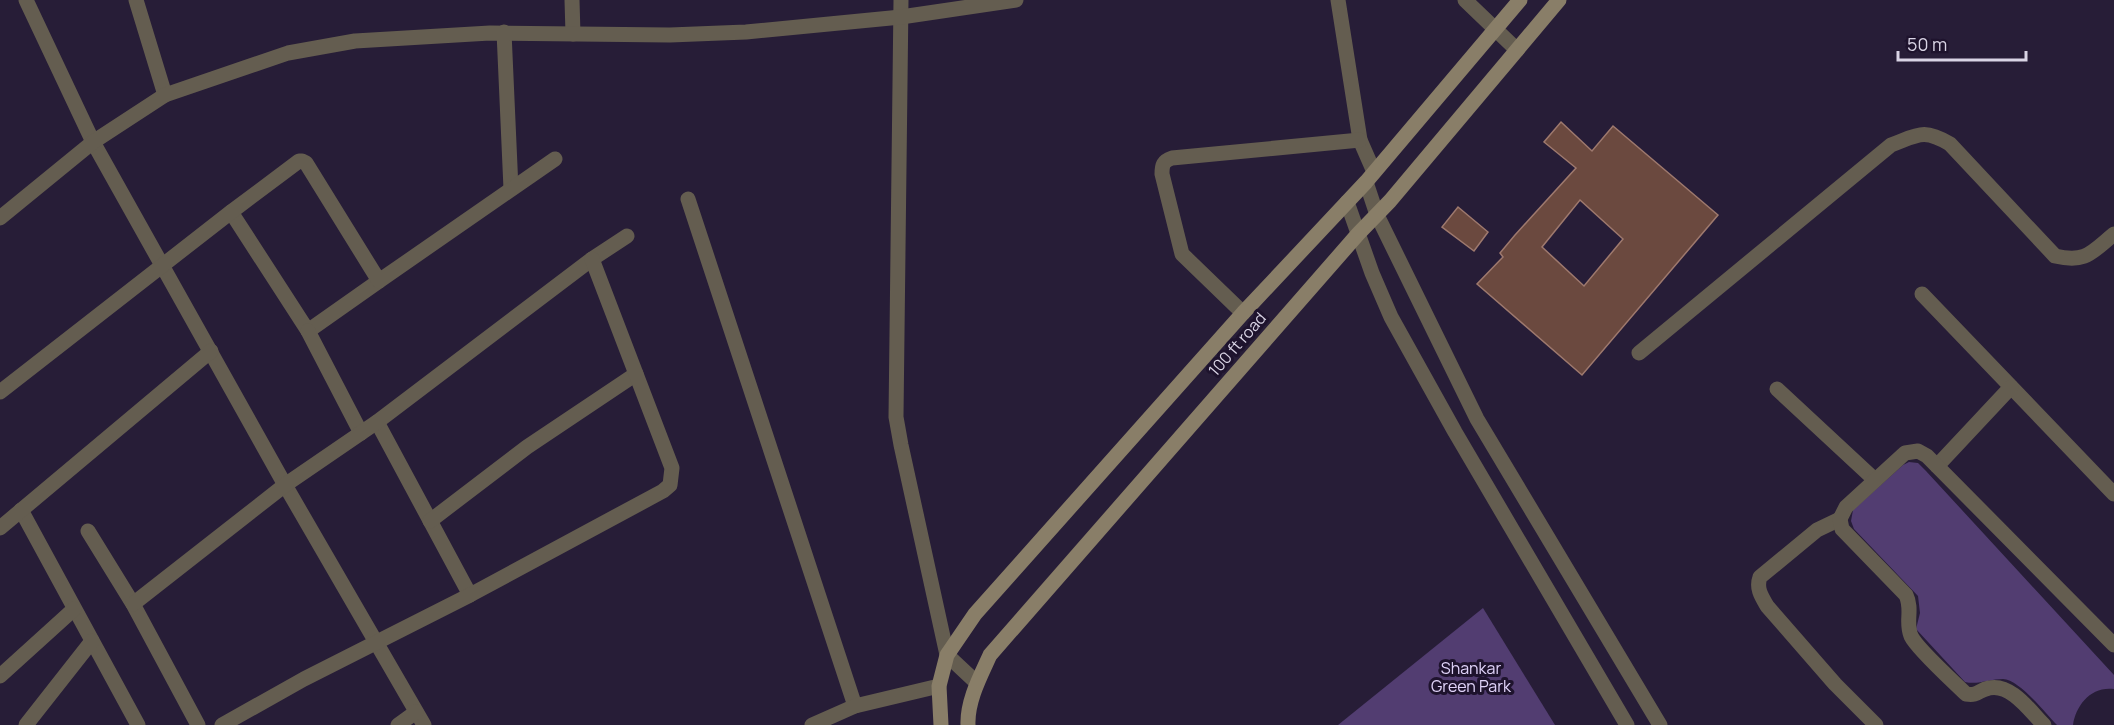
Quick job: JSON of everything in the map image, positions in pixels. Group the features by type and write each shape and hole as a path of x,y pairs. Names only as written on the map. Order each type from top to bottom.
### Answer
{"main road":[{"name":"100 ft road","path":"941,725 939,686 947,655 975,614 1243,313 1370,177 1520,0"},
{"name":"100 ft road","path":"968,725 967,717 977,683 990,655 1012,628 1377,214 1559,0"}],"street":[{"path":"27,0 93,142 285,485 420,719 398,725"},
{"path":"136,0 165,95"},
{"path":"572,0 573,34"},
{"path":"901,0 896,417 947,655 977,683"},
{"path":"0,218 93,142 165,95 288,53 355,41 504,32 670,35 746,32 901,17 1016,0"},
{"path":"1338,0 1360,140 1377,214 1477,419 1660,725"},
{"path":"1465,0 1516,50"},
{"path":"504,32 511,189"},
{"path":"1639,353 1891,146 1920,134 1934,135 1950,144 2055,256 2072,260 2083,258 2114,234"},
{"path":"1243,313 1182,254 1162,174 1162,165 1166,160 1172,158 1360,140"},
{"path":"308,331 555,159"},
{"path":"0,392 299,161 305,161 379,281"},
{"path":"688,199 769,451 855,706"},
{"path":"1347,202 1391,316 1455,432 1626,725"},
{"path":"231,212 308,331 361,433"},
{"path":"134,604 285,485 361,433 592,259 627,236"},
{"path":"222,725 376,642 470,595 663,491 670,485 672,468 592,259"},
{"path":"1922,294 2114,494"},
{"path":"0,528 211,351"},
{"path":"430,521 526,447 636,374"},
{"path":"1937,466 2011,387"},
{"path":"1777,389 1875,480"},
{"path":"376,422 470,595"},
{"path":"2043,725 2015,696 2002,688 1989,688 1975,695 1966,694 1921,649 1911,637 1909,626 1911,605 1906,595 1842,529 1840,519 1846,507 1905,453 1918,451 1928,456 2114,645"},
{"path":"21,510 138,725"},
{"path":"1840,519 1817,530 1760,577 1757,584 1767,606 1835,684 1876,725"},
{"path":"88,531 134,604 198,725"},
{"path":"0,676 74,609"},
{"path":"26,725 92,641"},
{"path":"812,725 855,706 939,686"}],"green space":[{"path":"1909,462 1918,463 1926,471 2114,675 2114,689 2098,691 2086,698 2077,711 2073,725 2057,725 2024,691 2009,681 2003,679 1965,682 1916,629 1920,613 1918,596 1854,529 1851,521 1853,510"},
{"name":"Shankar Green Park","path":"1483,608 1555,725 1338,725"}],"building":[{"path":"1561,122 1592,151 1613,126 1718,215 1582,375 1477,284 1503,257 1500,253 1515,235 1576,168 1544,142","holes":["1580,200 1623,239 1584,286 1542,247"]},
{"path":"1458,207 1488,232 1474,251 1442,227"}]}
